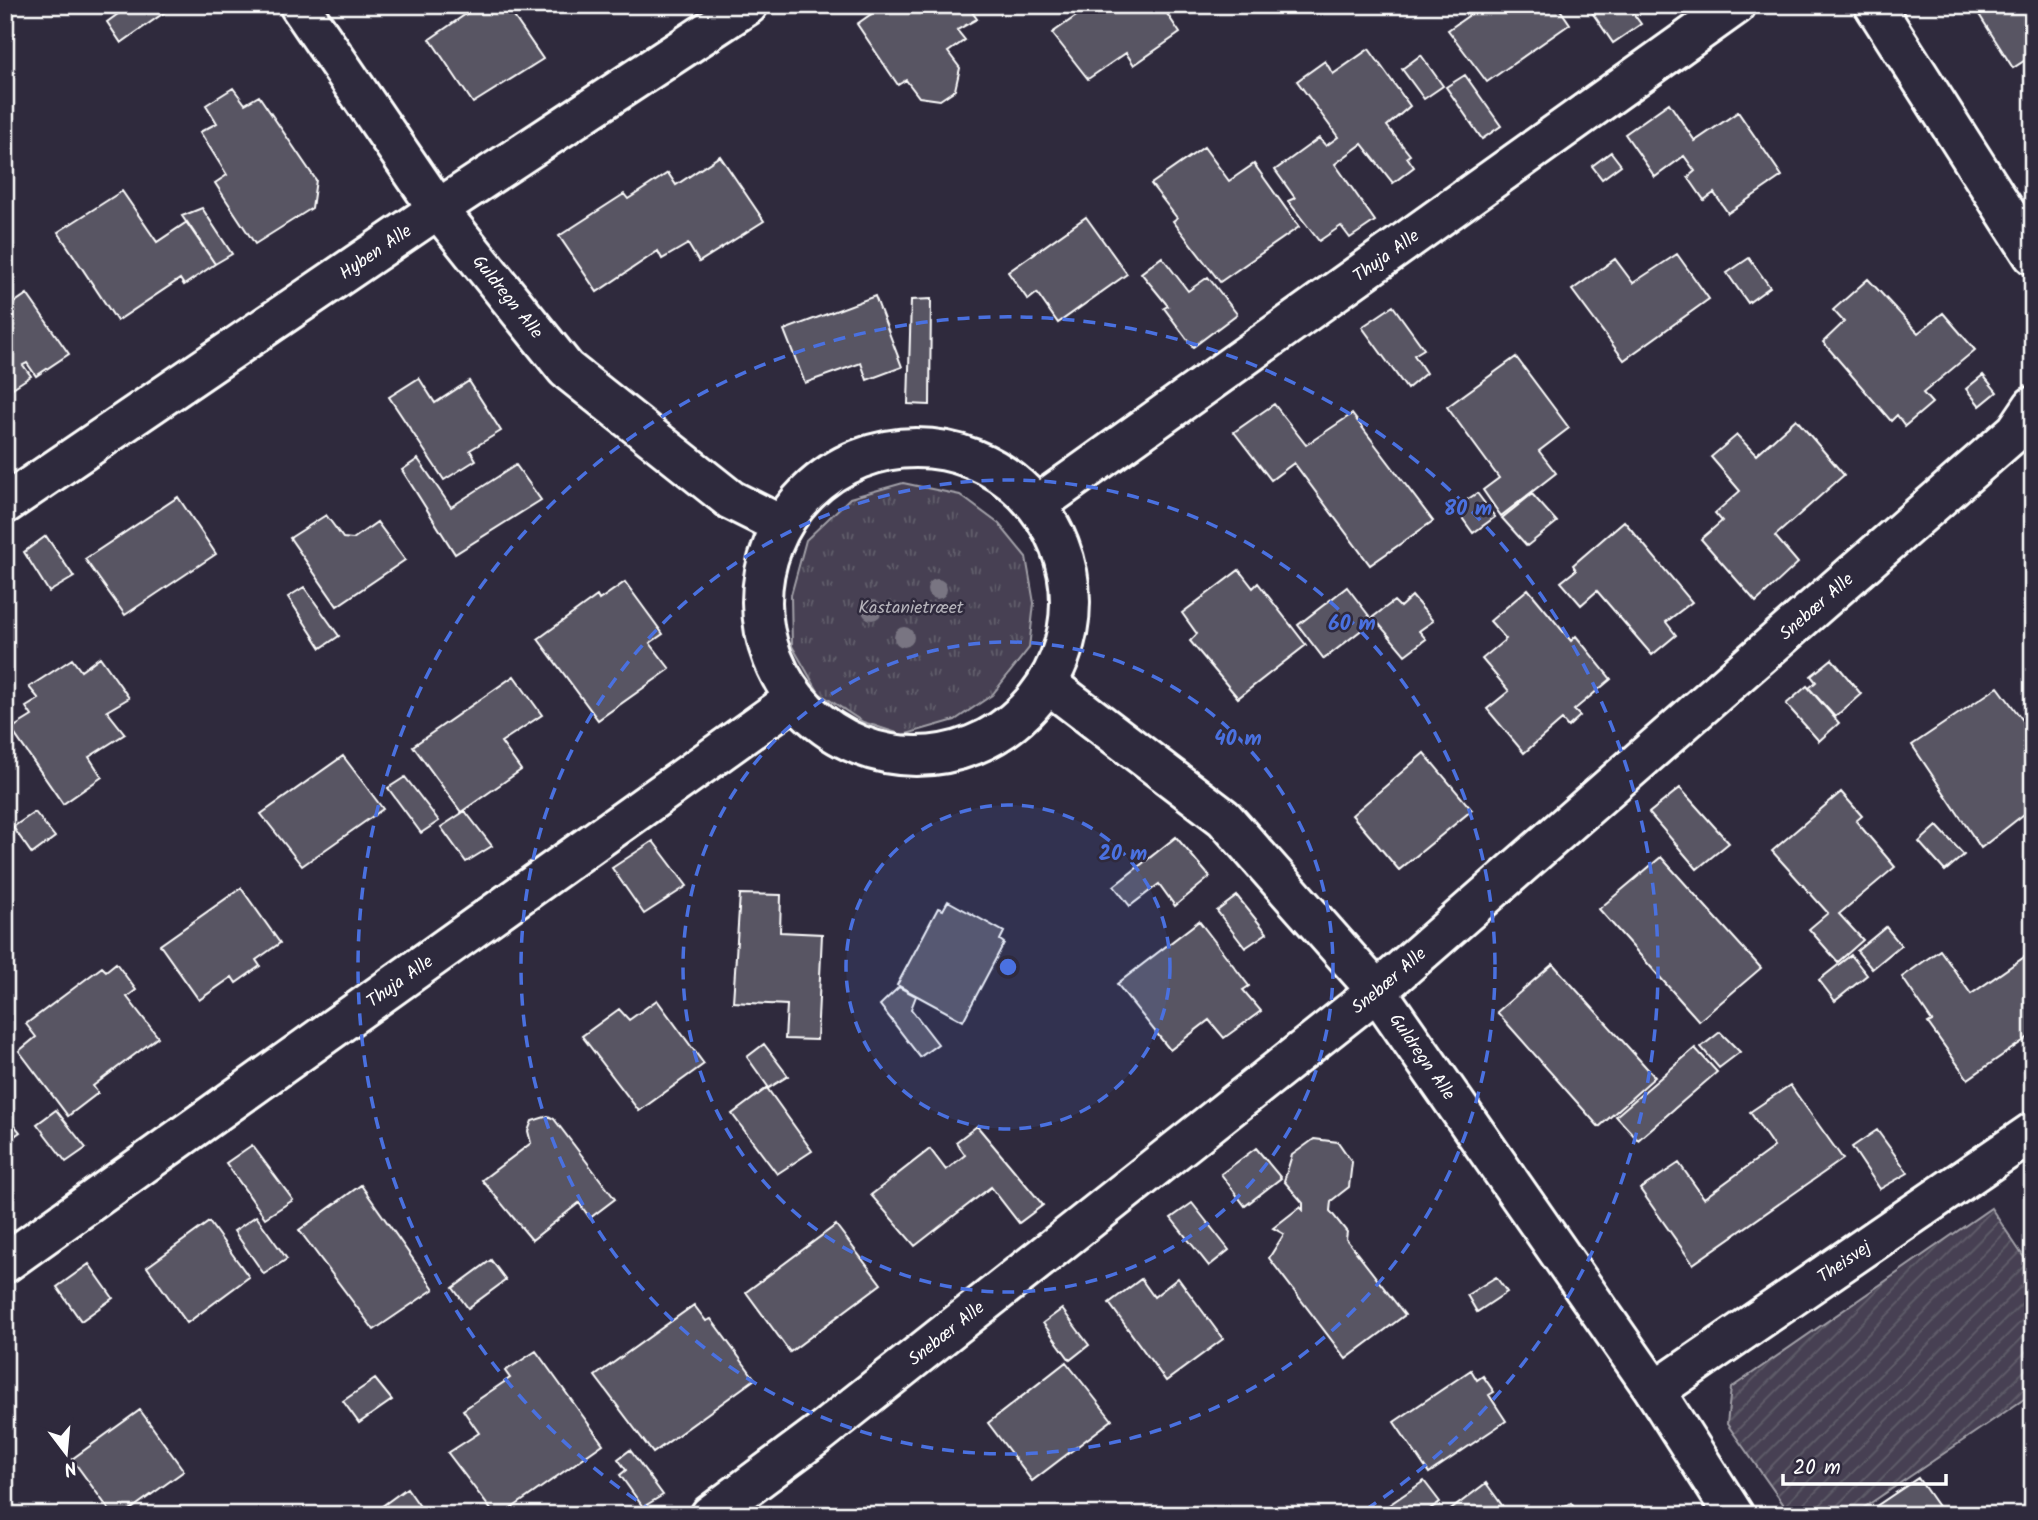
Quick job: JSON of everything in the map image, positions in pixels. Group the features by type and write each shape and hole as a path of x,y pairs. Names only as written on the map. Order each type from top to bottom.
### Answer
{"street":[{"name":"Guldregn Alle","path":"299,5 438,209 566,369 731,500 779,524"},
{"name":"Hyben Alle","path":"5,504 438,209 748,5"},
{"name":"Thuja Alle","path":"1037,505 1736,5"},
{"path":"1874,5 2033,254"},
{"name":"Snebær Alle","path":"710,1515 820,1433 1377,991 2016,431 2033,406"},
{"path":"907,447 954,451 996,468 1037,505 1059,540 1071,588 1068,638 1048,684 1015,722 973,746 925,757 875,752 831,732 794,699 770,655 761,607 767,557 779,524 821,478 862,456 907,447"},
{"name":"Guldregn Alle","path":"1048,684 1224,818 1377,991 1655,1391 1734,1515"},
{"name":"Thuja Alle","path":"5,1263 794,699"},
{"name":"Theisvej","path":"1655,1391 2033,1132"}],"green space":[{"name":"Kastanietræet","path":"903,483 960,495 999,524 1026,557 1034,603 1029,648 992,695 955,720 903,735 863,722 819,693 792,646 791,595 806,540 850,498"},
{"path":"1991,1208 2033,1271 2033,1393 1853,1515 1791,1515 1727,1424 1731,1388"}],"building":[{"path":"118,5 175,5 121,43 107,22 122,11"},
{"path":"479,5 506,5 543,59 473,103 430,39"},
{"path":"884,5 967,5 977,19 957,30 965,40 948,52 960,68 955,90 940,100 919,97 906,80 898,85 857,24"},
{"path":"1092,5 1161,5 1180,33 1134,65 1126,53 1088,79 1052,33"},
{"path":"1484,5 1557,5 1570,24 1487,82 1448,30"},
{"path":"1587,5 1627,5 1641,24 1613,43"},
{"path":"1973,5 2033,5 2033,55 2013,68"},
{"path":"1369,49 1410,106 1387,126 1410,155 1407,157 1414,167 1393,183 1362,144 1335,164 1375,221 1350,238 1341,226 1319,241 1288,201 1295,198 1275,170 1319,138 1326,146 1338,137 1297,81 1325,61 1333,74"},
{"path":"1421,55 1443,86 1424,99 1402,69"},
{"path":"1465,75 1501,126 1482,139 1446,87"},
{"path":"233,88 245,104 259,96 316,180 312,208 255,244 215,183 227,175 200,132 217,123 206,105"},
{"path":"1669,103 1695,141 1738,112 1782,176 1728,213 1714,193 1704,200 1688,177 1695,171 1684,156 1655,177 1625,134"},
{"path":"1204,147 1229,181 1254,164 1299,227 1220,282 1173,221 1177,218 1151,184"},
{"path":"1611,152 1621,165 1602,179 1592,166"},
{"path":"720,156 764,221 699,262 688,244 662,259 658,251 597,292 559,236 624,194 628,199 668,173 676,185"},
{"path":"122,191 157,242 187,222 215,264 184,285 180,279 117,321 58,232"},
{"path":"202,208 232,254 215,264 182,216"},
{"path":"1086,217 1127,274 1058,323 1037,293 1028,300 1008,272"},
{"path":"1677,254 1709,299 1624,360 1572,290 1615,259 1633,283"},
{"path":"1162,257 1188,291 1208,277 1237,314 1193,347 1164,308 1168,306 1141,273"},
{"path":"1749,258 1770,287 1748,303 1727,273"},
{"path":"1868,279 1918,333 1943,313 1975,350 1923,393 1932,403 1905,426 1897,415 1891,421 1823,342 1844,322 1833,310"},
{"path":"27,294 69,354 36,376 27,363 23,365 31,376 8,391 5,387 5,309"},
{"path":"875,296 902,367 867,380 861,363 805,383 784,330"},
{"path":"931,299 930,405 908,404 911,300"},
{"path":"1393,306 1424,349 1414,355 1426,373 1407,389 1362,327"},
{"path":"1516,357 1569,428 1539,451 1556,473 1501,516 1483,490 1499,478 1447,407"},
{"path":"1983,375 1997,392 1980,406 1966,389"},
{"path":"419,378 435,403 469,381 501,431 470,450 476,460 444,480 389,397"},
{"path":"1274,404 1306,445 1352,414 1433,521 1370,565 1294,463 1271,480 1234,432"},
{"path":"1796,419 1844,475 1775,536 1798,563 1756,602 1701,539 1722,521 1715,513 1740,491 1711,457 1737,435 1756,455"},
{"path":"418,459 451,507 516,465 541,500 455,554 402,470"},
{"path":"1477,493 1495,517 1473,533 1455,508"},
{"path":"1532,494 1557,522 1527,546 1502,518"},
{"path":"178,497 216,554 125,615 85,559"},
{"path":"326,515 343,538 353,539 377,522 405,560 337,606 290,538"},
{"path":"1624,521 1692,602 1666,622 1676,635 1652,655 1597,591 1581,605 1561,582 1576,570 1573,565"},
{"path":"46,536 74,577 49,592 24,552"},
{"path":"1239,570 1253,588 1258,583 1306,645 1238,698 1190,641 1197,634 1182,613"},
{"path":"625,582 663,634 650,643 670,669 598,720 538,639 597,596 599,600"},
{"path":"304,587 339,636 321,648 288,597"},
{"path":"1347,587 1373,621 1324,659 1298,625"},
{"path":"1528,589 1571,641 1576,636 1611,679 1574,710 1580,716 1568,727 1562,720 1524,753 1487,709 1509,691 1482,659 1506,639 1490,621"},
{"path":"1412,596 1433,621 1419,631 1426,639 1405,655 1373,617 1394,601 1400,607"},
{"path":"100,657 129,698 107,711 125,734 89,757 102,777 63,804 11,729 32,716 26,707 39,699 29,687 72,659 81,671"},
{"path":"1832,659 1861,694 1835,717 1809,688 1816,682 1811,676"},
{"path":"514,676 542,715 501,742 521,770 461,812 413,746"},
{"path":"1807,686 1839,723 1819,741 1786,704"},
{"path":"1998,687 2033,734 2033,807 1981,848 1912,745"},
{"path":"1424,753 1472,810 1399,870 1352,815"},
{"path":"343,756 383,809 302,866 261,814"},
{"path":"405,777 439,821 421,833 388,788"},
{"path":"1680,788 1729,843 1697,869 1649,813"},
{"path":"1841,792 1862,816 1856,821 1895,867 1839,914 1863,940 1838,962 1809,929 1828,913 1772,851"},
{"path":"465,811 492,846 466,862 441,827"},
{"path":"35,812 55,837 32,854 13,827"},
{"path":"1937,826 1964,855 1945,871 1919,842"},
{"path":"1176,837 1210,877 1175,906 1159,884 1130,906 1114,886"},
{"path":"653,841 687,886 644,914 612,868"},
{"path":"1661,857 1761,968 1699,1021 1599,909"},
{"path":"241,888 280,943 256,960 260,966 236,983 232,977 199,1000 160,945"},
{"path":"740,894 781,895 780,932 822,934 817,1040 785,1039 787,1005 733,1002"},
{"path":"1237,896 1267,933 1245,948 1217,911"},
{"path":"948,901 1004,932 1000,940 1004,943 963,1021 897,985 938,908 943,910"},
{"path":"1199,921 1249,986 1243,990 1261,1011 1224,1038 1209,1020 1170,1050 1117,984"},
{"path":"1886,927 1901,945 1872,969 1857,951"},
{"path":"1940,950 1971,994 2033,951 2033,1034 1968,1079 1928,1023 1932,1021 1902,977"},
{"path":"1851,955 1867,975 1835,1001 1819,980"},
{"path":"116,963 136,990 127,997 158,1037 93,1086 98,1093 68,1116 19,1051 36,1037 26,1024 102,967 106,971"},
{"path":"1553,964 1655,1077 1599,1127 1497,1012"},
{"path":"899,987 916,996 911,1009 938,1044 920,1057 880,1005"},
{"path":"657,1000 704,1064 639,1111 582,1036 619,1009 629,1020"},
{"path":"1720,1032 1740,1052 1719,1068 1701,1047"},
{"path":"764,1044 788,1076 769,1088 747,1057"},
{"path":"1695,1048 1717,1072 1638,1140 1616,1116"},
{"path":"1790,1085 1843,1159 1693,1264 1640,1189 1679,1163 1704,1198 1774,1147 1750,1112"},
{"path":"767,1088 812,1151 777,1174 732,1114"},
{"path":"56,1110 86,1148 66,1162 37,1124"},
{"path":"5,1114 20,1132 5,1143"},
{"path":"548,1116 554,1119 615,1199 590,1218 579,1203 532,1240 482,1180 531,1143 528,1131 532,1121"},
{"path":"977,1126 1043,1205 1019,1223 991,1187 915,1246 871,1195 930,1149 946,1170 965,1155 956,1142"},
{"path":"1877,1130 1908,1173 1880,1189 1852,1147"},
{"path":"1314,1139 1338,1142 1352,1162 1349,1187 1331,1201 1330,1211 1347,1232 1346,1239 1405,1315 1346,1359 1269,1258 1284,1234 1273,1228 1300,1207 1303,1210 1303,1203 1284,1181 1292,1155"},
{"path":"252,1145 293,1200 265,1218 226,1163"},
{"path":"1256,1148 1281,1178 1245,1206 1221,1174"},
{"path":"361,1185 434,1289 374,1330 299,1230"},
{"path":"1192,1203 1229,1250 1209,1266 1171,1218"},
{"path":"256,1216 287,1259 264,1274 234,1231"},
{"path":"209,1222 249,1277 187,1323 147,1267"},
{"path":"836,1225 881,1284 790,1352 746,1292"},
{"path":"491,1260 506,1280 468,1308 453,1288"},
{"path":"89,1264 113,1298 81,1321 57,1287"},
{"path":"1496,1277 1507,1292 1477,1312 1467,1295"},
{"path":"1178,1278 1223,1339 1166,1381 1109,1303 1141,1279 1154,1297"},
{"path":"694,1305 706,1321 711,1319 755,1379 653,1453 595,1376"},
{"path":"1062,1309 1089,1345 1070,1360 1043,1323"},
{"path":"536,1351 603,1444 502,1515 495,1515 448,1453 479,1433 463,1410 510,1378 505,1371"},
{"path":"1066,1362 1112,1420 1032,1481 988,1423"},
{"path":"1471,1370 1477,1380 1483,1376 1494,1392 1489,1395 1506,1421 1429,1473 1394,1422"},
{"path":"375,1379 392,1400 359,1423 343,1401"},
{"path":"140,1410 184,1471 123,1515 113,1515 72,1459"},
{"path":"630,1450 663,1495 643,1507 620,1475 626,1470 618,1459"},
{"path":"1918,1478 1944,1515 1863,1515"},
{"path":"1424,1481 1440,1502 1421,1515 1391,1515 1386,1507"},
{"path":"1486,1483 1509,1515 1444,1515"},
{"path":"407,1488 426,1515 370,1515"},
{"path":"1571,1503 1580,1515 1554,1515"}]}
